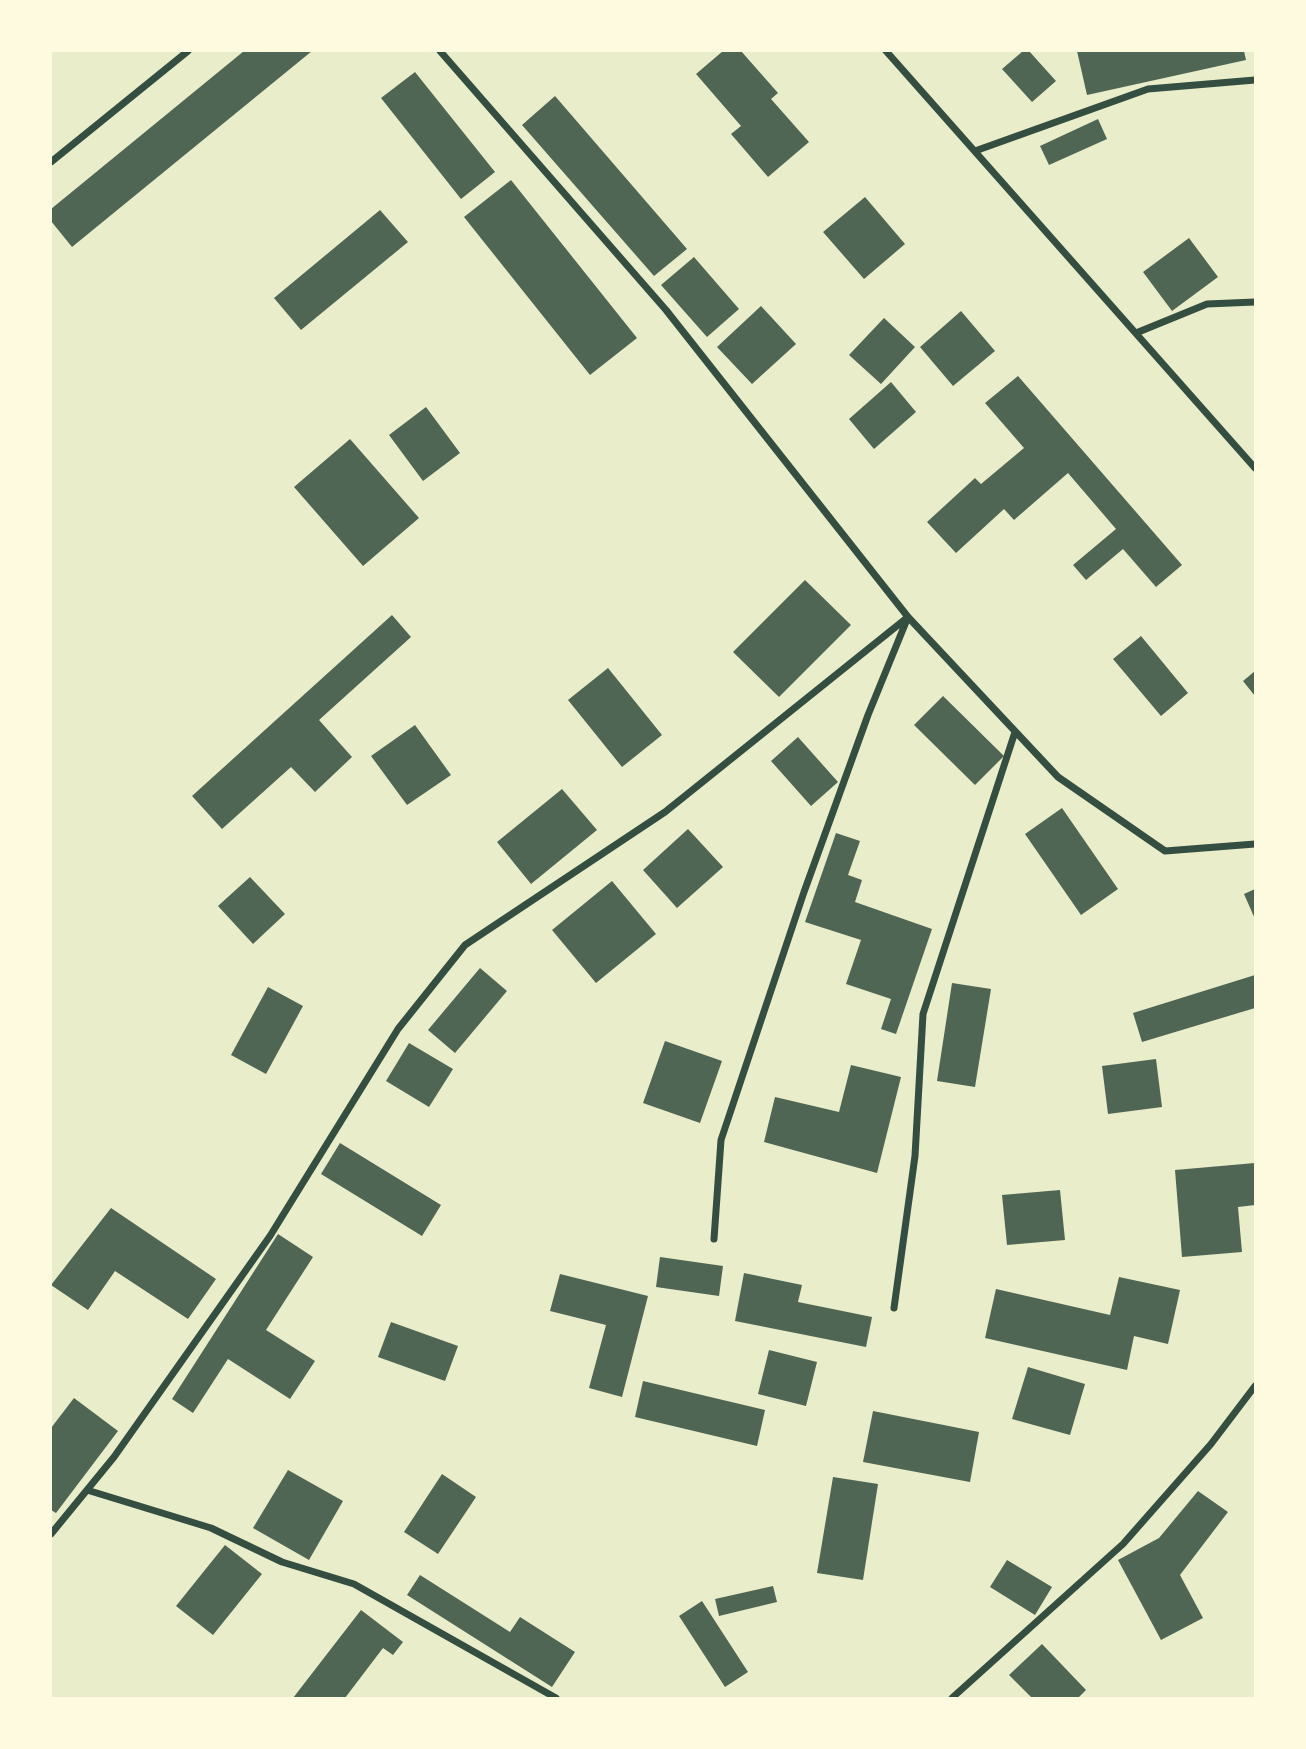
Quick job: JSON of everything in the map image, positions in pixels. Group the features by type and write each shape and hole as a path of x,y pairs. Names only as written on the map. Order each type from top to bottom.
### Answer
{"street":[{"path":"51,162 188,51"},
{"path":"440,51 666,310 908,617 1058,777 1165,851 1255,844"},
{"path":"886,51 1255,468"},
{"path":"975,151 1148,89 1255,80"},
{"path":"1136,333 1207,304 1255,302"},
{"path":"714,1239 721,1140 804,892 868,715 908,617"},
{"path":"51,1534 87,1490 270,1236 398,1028 465,945 665,812 908,617"},
{"path":"894,1308 915,1156 923,1014 1015,732"},
{"path":"952,1698 1123,1544 1211,1444 1255,1386"},
{"path":"87,1490 211,1528 282,1562 354,1584 556,1698"}],"building":[{"path":"244,51 312,51 72,247 51,221 51,209"},
{"path":"723,51 741,51 778,93 771,99 809,142 768,177 731,134 741,126 696,74"},
{"path":"1023,51 1029,51 1056,81 1032,102 1002,69"},
{"path":"1077,51 1244,51 1246,60 1087,95"},
{"path":"415,72 495,172 461,199 381,98"},
{"path":"555,96 687,249 654,276 522,125"},
{"path":"1098,119 1107,139 1049,165 1040,146"},
{"path":"511,180 637,338 590,375 464,217"},
{"path":"865,197 905,244 864,279 823,232"},
{"path":"380,210 408,242 301,330 274,298"},
{"path":"1189,238 1218,277 1172,311 1143,272"},
{"path":"694,257 739,309 707,337 661,285"},
{"path":"761,306 796,344 752,384 717,347"},
{"path":"961,311 995,351 953,386 920,347"},
{"path":"884,318 915,347 881,384 849,355"},
{"path":"1018,376 1182,565 1156,587 1123,549 1086,580 1073,565 1116,529 1068,473 1014,520 1004,509 956,553 927,522 975,478 981,484 1024,448 985,403"},
{"path":"891,382 916,412 874,449 849,419"},
{"path":"426,407 460,453 423,481 389,435"},
{"path":"350,439 419,518 363,566 294,487"},
{"path":"805,580 851,625 779,697 733,652"},
{"path":"392,615 411,637 319,720 352,757 315,792 291,767 222,829 192,796"},
{"path":"1141,636 1188,693 1161,716 1113,659"},
{"path":"608,668 662,735 622,767 568,700"},
{"path":"1255,671 1255,696 1243,681"},
{"path":"943,696 1004,756 975,785 914,725"},
{"path":"415,725 451,775 407,805 371,756"},
{"path":"798,737 838,782 811,806 771,761"},
{"path":"562,789 597,830 531,884 497,842"},
{"path":"1062,808 1118,889 1081,915 1025,834"},
{"path":"688,829 723,867 677,908 643,870"},
{"path":"836,833 860,841 848,875 862,880 855,902 932,929 896,1034 881,1029 891,999 846,984 861,940 805,922"},
{"path":"250,877 285,914 253,944 218,906"},
{"path":"612,881 656,934 596,983 552,930"},
{"path":"1255,889 1255,919 1244,894"},
{"path":"480,968 507,991 455,1053 428,1030"},
{"path":"1255,975 1255,1008 1142,1042 1133,1013"},
{"path":"952,983 991,989 975,1087 937,1081"},
{"path":"268,987 303,1006 266,1074 231,1055"},
{"path":"665,1041 722,1061 700,1123 643,1103"},
{"path":"409,1043 453,1069 429,1107 386,1081"},
{"path":"1156,1059 1162,1107 1108,1114 1102,1066"},
{"path":"851,1065 901,1077 877,1173 764,1142 775,1097 839,1112"},
{"path":"340,1143 441,1205 422,1236 321,1174"},
{"path":"1255,1163 1255,1205 1238,1207 1242,1252 1182,1257 1175,1170"},
{"path":"1060,1190 1065,1240 1007,1245 1002,1195"},
{"path":"111,1208 216,1279 188,1319 115,1271 88,1310 51,1285"},
{"path":"278,1234 313,1257 266,1330 315,1361 290,1399 228,1359 193,1413 172,1399"},
{"path":"660,1257 723,1266 719,1296 656,1287"},
{"path":"744,1273 802,1285 798,1302 872,1317 866,1347 735,1321"},
{"path":"560,1274 648,1296 622,1397 589,1388 606,1325 550,1311"},
{"path":"1119,1277 1180,1290 1168,1344 1134,1336 1127,1370 985,1338 996,1289 1110,1315"},
{"path":"391,1322 458,1346 445,1381 378,1357"},
{"path":"769,1350 817,1362 806,1406 758,1394"},
{"path":"1028,1367 1085,1384 1070,1435 1012,1419"},
{"path":"643,1381 765,1410 757,1446 635,1417"},
{"path":"74,1398 118,1431 56,1513 51,1510 51,1428"},
{"path":"873,1411 979,1432 970,1482 863,1462"},
{"path":"288,1470 343,1501 309,1560 253,1528"},
{"path":"442,1474 476,1497 438,1554 404,1532"},
{"path":"833,1477 878,1484 863,1580 817,1573"},
{"path":"1198,1491 1228,1512 1180,1575 1203,1618 1161,1640 1118,1560 1159,1538"},
{"path":"225,1545 262,1574 213,1635 176,1606"},
{"path":"1007,1560 1052,1587 1035,1615 990,1587"},
{"path":"420,1575 510,1632 520,1617 575,1652 552,1687 407,1595"},
{"path":"773,1586 777,1602 719,1616 715,1599"},
{"path":"702,1601 748,1672 725,1687 679,1616"},
{"path":"361,1610 403,1642 393,1655 383,1648 345,1698 293,1698"},
{"path":"1042,1644 1086,1690 1078,1698 1032,1698 1009,1675"}]}
